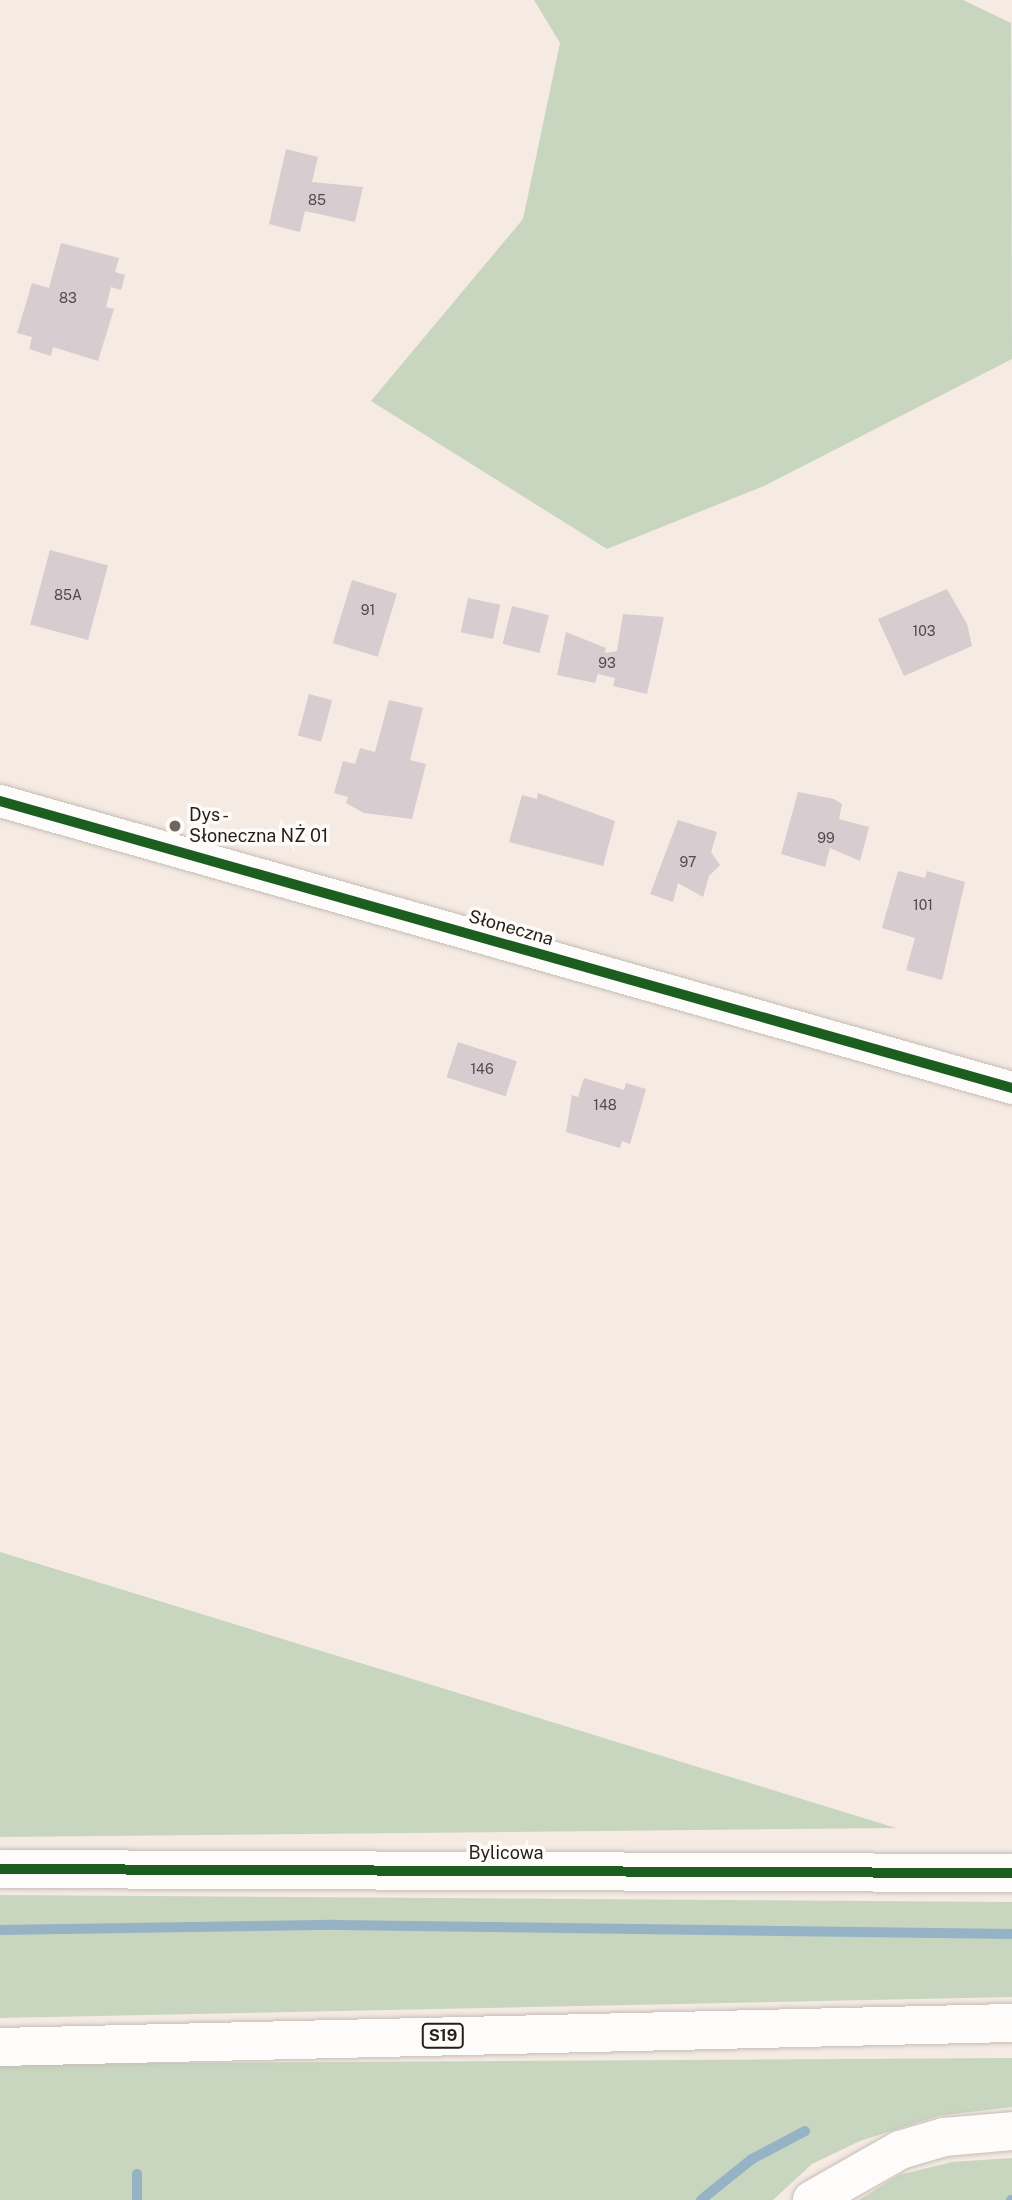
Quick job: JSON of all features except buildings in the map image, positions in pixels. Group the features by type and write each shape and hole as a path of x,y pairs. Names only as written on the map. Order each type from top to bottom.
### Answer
{"main road":[{"name":"Bylicowa","path":"0,1869 1012,1873"},
{"name":"S19","path":"0,2047 1012,2023"},
{"path":"885,2026 1012,2033"},
{"path":"812,2200 900,2150 944,2137 1012,2131"}],"street":[{"name":"Słoneczna","path":"0,801 1012,1088"}],"green space":[{"path":"534,0 963,0 1011,23 1012,359 764,486 607,549 371,401 523,219 560,43"},
{"path":"0,1552 896,1828 0,1837"},
{"path":"0,1895 1012,1902 1012,1997 0,2018"},
{"path":"1012,2058 1012,2107 938,2116 860,2141 812,2164 773,2200 0,2200 0,2064"},
{"path":"1012,2158 1012,2200 859,2200 899,2175 952,2162"}],"waterway":[{"path":"0,1930 335,1925 1012,1934"},
{"path":"701,2200 752,2159 805,2131"},
{"path":"137,2174 137,2200"}],"cycle path":[{"path":"0,801 1012,1088"},
{"path":"0,1869 1012,1873"}],"place":[{"name":"Dys - Słoneczna NŻ 01","path":"175,826"}]}
